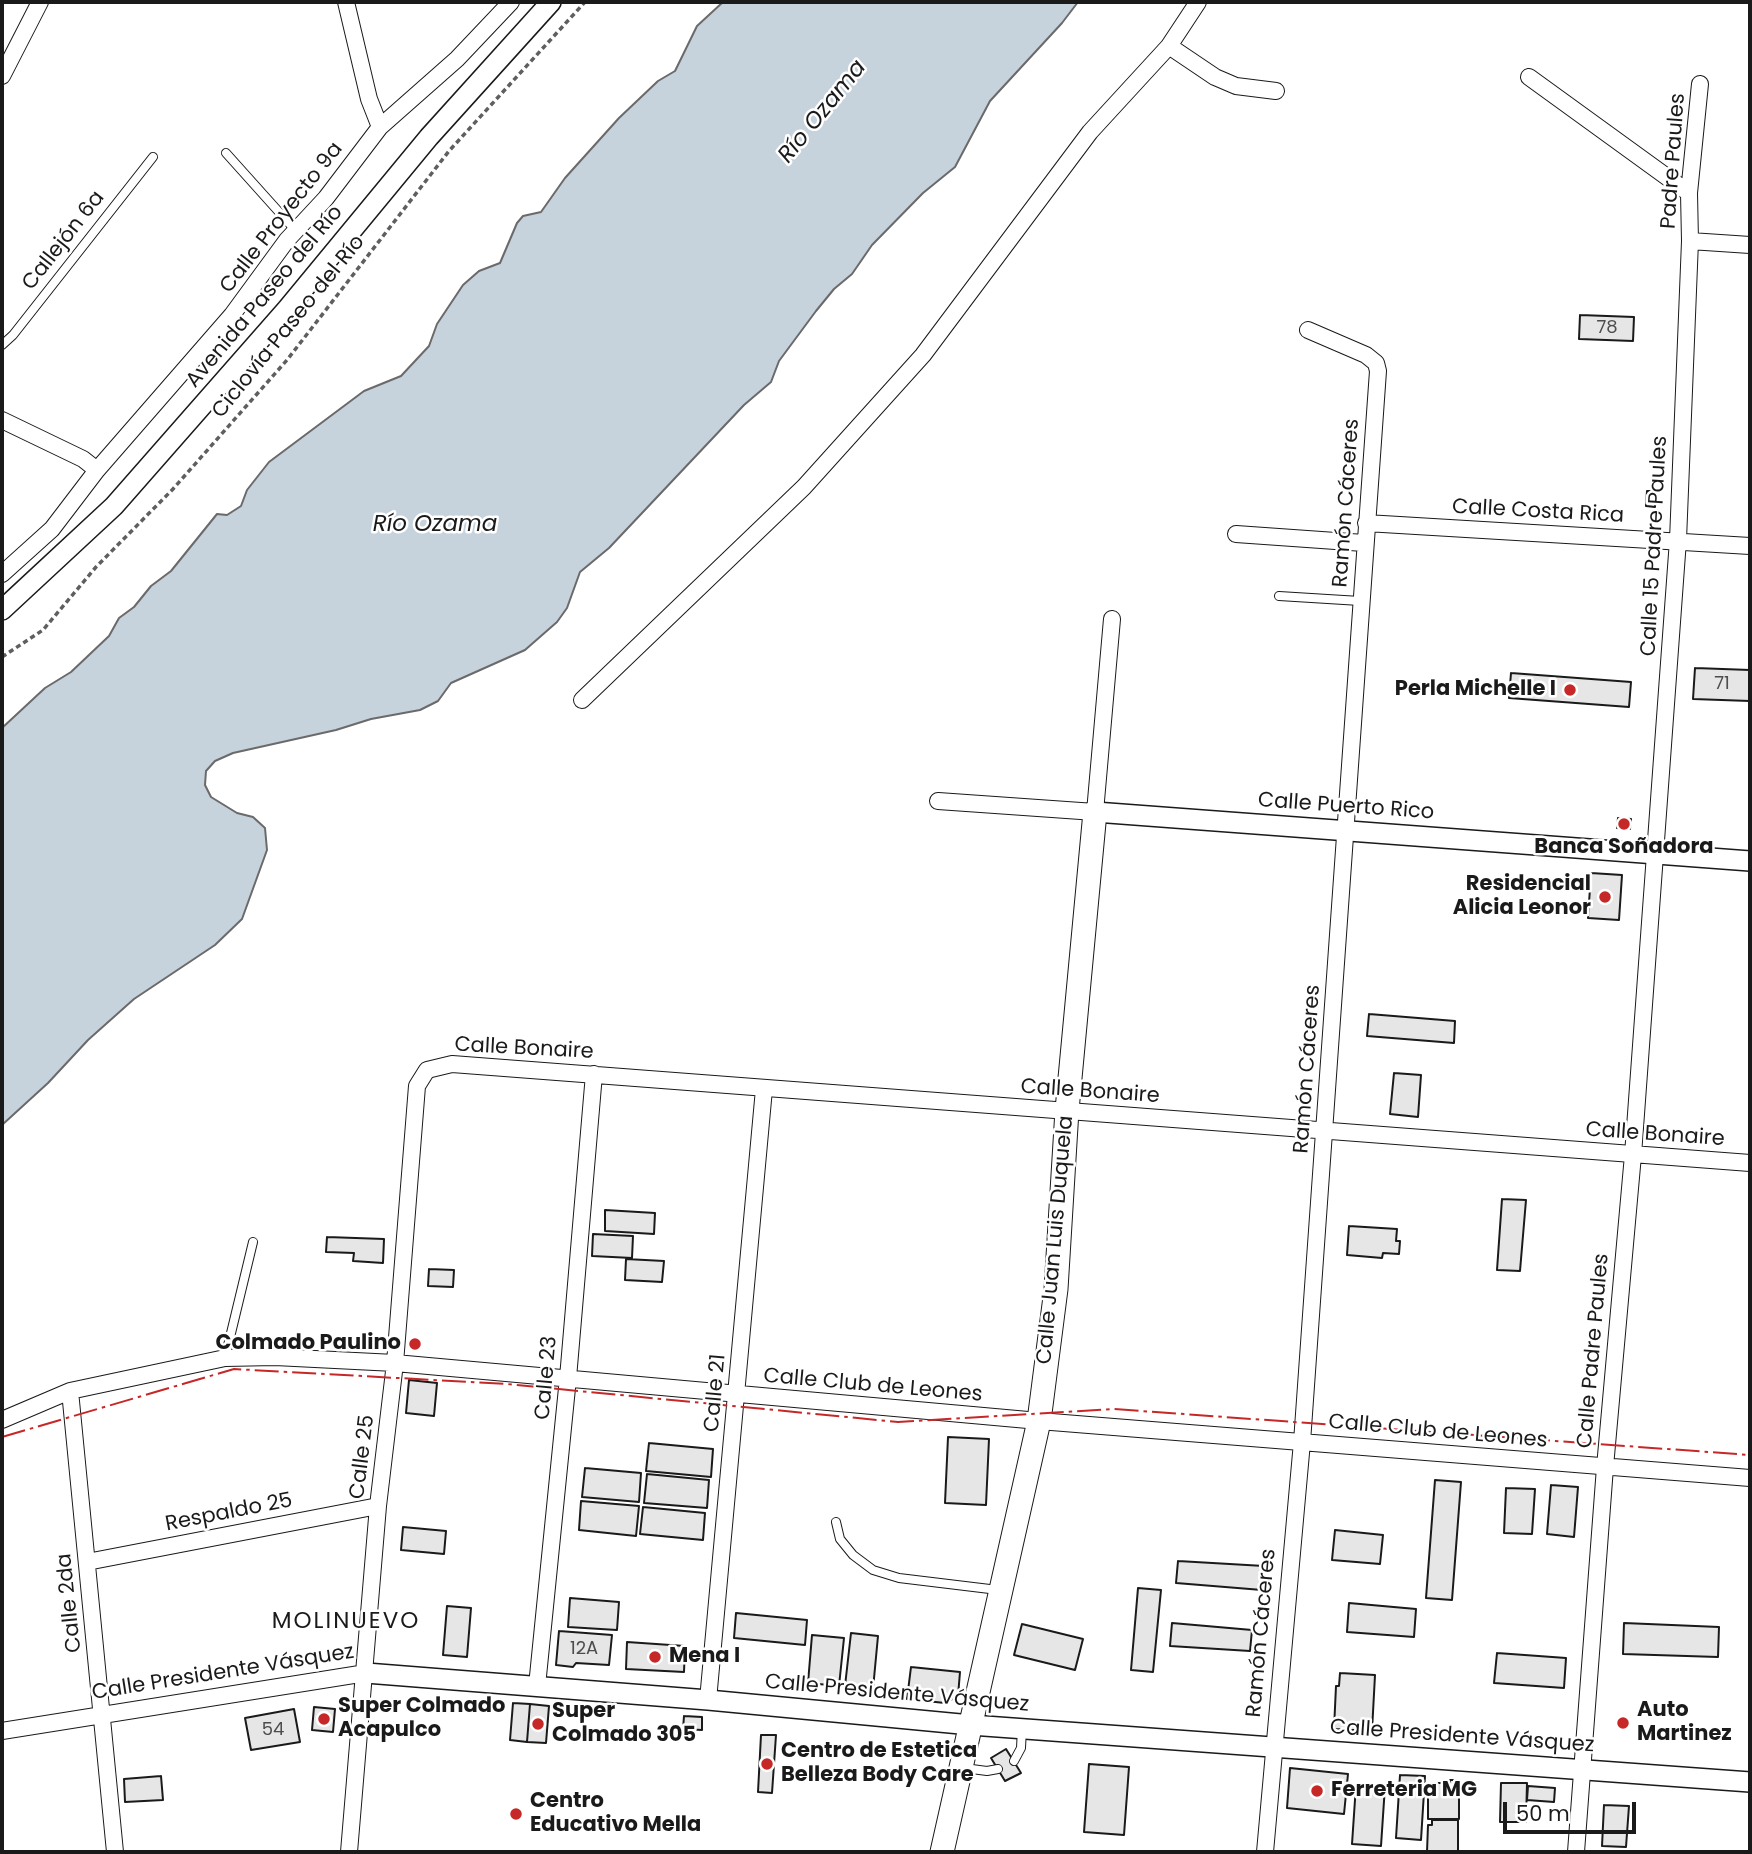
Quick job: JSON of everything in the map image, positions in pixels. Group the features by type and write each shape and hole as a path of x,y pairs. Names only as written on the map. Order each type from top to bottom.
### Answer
{"main road":[{"name":"Calle Juan Luis Duquela","path":"942,1852 1039,1421 1056,1289 1067,1110 1095,812"}],"street":[{"path":"2,76 40,2"},
{"path":"345,2 369,99 380,127"},
{"name":"Calle Proyecto 9a","path":"2,574 52,529 97,470 232,315 380,127 449,67 511,2"},
{"name":"Avenida Paseo del Río","path":"2,610 114,506 287,309 429,137 551,2"},
{"path":"582,700 804,487 923,355 1090,132 1169,46 1198,2"},
{"path":"1169,46 1215,77 1236,86 1276,90"},
{"path":"1529,77 1689,193"},
{"name":"Padre Paules","path":"1690,241 1689,193 1700,84"},
{"path":"1690,241 1750,245"},
{"name":"Calle 15 Padre Paules","path":"1655,853 1678,540 1690,241"},
{"name":"Ramón Cáceres","path":"1265,1852 1302,1442 1378,371 1376,363 1366,355 1308,330"},
{"path":"2,419 83,459 97,470"},
{"name":"Calle Costa Rica","path":"1366,523 1750,546"},
{"path":"1236,534 1364,543"},
{"name":"Calle Juan Luis Duquela","path":"1095,812 1112,619"},
{"name":"Calle Puerto Rico","path":"938,801 1750,861"},
{"name":"Calle Padre Paules","path":"1576,1852 1655,853"},
{"name":"Calle Bonaire","path":"427,1070 452,1064 1750,1163"},
{"name":"Calle 25","path":"349,1852 378,1506 395,1363 416,1086 427,1070"},
{"name":"Calle 23","path":"537,1686 568,1378 594,1074"},
{"name":"Calle 21","path":"708,1700 764,1089"},
{"name":"Calle Club de Leones","path":"2,1420 70,1391 225,1358 275,1357 395,1363 1039,1421 1750,1478"},
{"name":"Calle 2da","path":"70,1391 116,1852"},
{"name":"Respaldo 25","path":"87,1562 378,1506"},
{"name":"Calle Presidente Vásquez","path":"2,1731 366,1673 708,1700 971,1725 1750,1782"}],"lane":[{"path":"226,153 296,231"},
{"name":"Callejón 6a","path":"2,345 13,335 153,158"},
{"path":"1279,596 1360,601"},
{"path":"225,1358 253,1242"},
{"path":"836,1522 841,1539 853,1555 873,1570 899,1578 1001,1590"},
{"path":"1014,1761 1021,1748 1022,1728"},
{"path":"961,1768 979,1771 998,1769"}],"path":[{"name":"Ciclovía Paseo del Río","path":"2,657 43,630 96,568 173,489 287,359 449,151 585,2"}],"water":[{"name":"Río Ozama","path":"723,2 1078,2 990,101 955,167 923,193 872,245 852,274 834,289 816,311 779,361 771,382 744,405 609,548 580,572 567,608 557,622 525,650 451,683 438,701 420,710 371,719 336,730 233,753 215,761 206,771 205,785 211,797 237,813 253,817 265,828 267,850 242,919 215,945 134,999 88,1040 48,1083 2,1125 2,728 45,688 71,672 109,636 119,618 134,607 151,586 171,571 217,514 227,515 241,506 247,490 269,462 364,391 401,376 429,346 437,324 463,285 479,271 500,263 517,223 523,216 541,212 565,178 619,118 658,81 675,71 697,26"}],"building":[{"path":"1580,315 1634,317 1633,341 1579,339"},
{"path":"1647,491 1656,491 1655,507 1646,506"},
{"path":"1695,668 1750,670 1750,701 1693,699"},
{"name":"Perla Michelle I","path":"1511,673 1631,682 1629,707 1509,698"},
{"name":"Banca Soñadora","path":"1618,818 1631,819 1630,829 1617,828"},
{"name":"Residencial Alicia Leonor","path":"1591,873 1622,875 1619,920 1588,918"},
{"path":"1369,1014 1455,1021 1454,1043 1367,1036"},
{"path":"1394,1073 1421,1075 1418,1117 1390,1114"},
{"path":"1502,1199 1526,1200 1520,1271 1497,1270"},
{"path":"605,1210 655,1213 654,1234 605,1231"},
{"path":"1349,1226 1397,1229 1399,1254 1383,1253 1382,1258 1347,1255"},
{"path":"593,1234 633,1236 632,1258 592,1256"},
{"path":"327,1237 384,1239 383,1263 353,1261 354,1253 326,1252"},
{"path":"626,1259 664,1261 662,1282 625,1280"},
{"path":"429,1269 454,1270 453,1287 428,1286"},
{"path":"409,1380 437,1383 434,1416 406,1413"},
{"path":"948,1437 989,1439 986,1505 945,1503"},
{"path":"649,1443 713,1449 711,1477 646,1471"},
{"path":"585,1468 641,1473 639,1502 582,1497"},
{"path":"647,1474 709,1480 707,1508 644,1503"},
{"path":"1435,1480 1461,1482 1452,1600 1426,1598"},
{"path":"1551,1485 1578,1487 1574,1537 1547,1534"},
{"path":"1506,1488 1535,1489 1532,1534 1504,1533"},
{"path":"581,1501 639,1506 636,1536 579,1530"},
{"path":"643,1507 705,1513 703,1540 640,1534"},
{"path":"403,1527 446,1531 444,1554 401,1550"},
{"path":"1335,1530 1383,1535 1380,1564 1332,1560"},
{"path":"1178,1561 1264,1566 1262,1590 1176,1583"},
{"path":"1138,1588 1161,1590 1153,1672 1131,1670"},
{"path":"570,1598 619,1602 617,1630 568,1627"},
{"path":"1349,1603 1416,1609 1414,1637 1347,1632"},
{"path":"447,1606 471,1608 467,1657 443,1655"},
{"path":"736,1613 807,1620 805,1645 734,1638"},
{"path":"1172,1623 1252,1630 1250,1651 1170,1646"},
{"path":"1624,1623 1719,1627 1718,1657 1623,1654"},
{"path":"1022,1624 1083,1639 1075,1670 1014,1655"},
{"path":"559,1631 612,1635 609,1665 556,1665"},
{"path":"851,1633 878,1636 873,1689 845,1686"},
{"path":"812,1635 844,1638 839,1686 808,1683"},
{"name":"Mena I","path":"627,1642 685,1646 684,1672 626,1669"},
{"path":"1497,1653 1566,1658 1564,1688 1494,1683"},
{"path":"911,1667 960,1672 958,1696 945,1703 907,1699"},
{"path":"1340,1673 1375,1675 1372,1731 1334,1729 1336,1686 1339,1686"},
{"path":"513,1703 530,1704 527,1742 510,1740"},
{"name":"Super Colmado 305","path":"530,1704 549,1706 546,1743 527,1742"},
{"name":"Super Colmado Acapulco","path":"314,1707 335,1709 333,1732 312,1730"},
{"path":"294,1709 300,1742 251,1750 245,1718"},
{"path":"684,1716 702,1717 702,1730 683,1729"},
{"name":"Centro de Estetica Belleza Body Care","path":"761,1735 776,1735 772,1793 758,1792"},
{"path":"1006,1749 1021,1773 1005,1781 991,1758"},
{"path":"1089,1764 1129,1767 1124,1835 1084,1832"},
{"name":"Ferreteria MG","path":"1290,1768 1348,1774 1344,1814 1287,1808"},
{"path":"1400,1775 1425,1776 1421,1840 1396,1838"},
{"path":"161,1776 163,1800 125,1802 124,1779"},
{"path":"1450,1780 1459,1780 1459,1819 1428,1819 1428,1783 1443,1783 1443,1787 1450,1787"},
{"path":"1501,1783 1527,1783 1526,1822 1500,1822"},
{"path":"1356,1785 1385,1786 1381,1846 1352,1844"},
{"path":"1528,1786 1555,1788 1554,1802 1527,1800"},
{"path":"1604,1805 1629,1806 1626,1847 1602,1846"},
{"path":"1432,1820 1458,1820 1458,1852 1427,1852 1428,1825 1432,1825"}],"power":[{"path":"2,1437 234,1369 507,1384 898,1422 1114,1409 1750,1455"}],"place":[{"name":"Perla Michelle I","path":"1570,690"},
{"name":"Banca Soñadora","path":"1624,824"},
{"name":"Residencial Alicia Leonor","path":"1605,897"},
{"name":"Colmado Paulino","path":"415,1344"},
{"name":"Mena I","path":"655,1657"},
{"name":"Super Colmado Acapulco","path":"324,1719"},
{"name":"Auto Martinez","path":"1623,1723"},
{"name":"Super Colmado 305","path":"538,1724"},
{"name":"Centro de Estetica Belleza Body Care","path":"767,1764"},
{"name":"Ferreteria MG","path":"1317,1791"},
{"name":"Centro Educativo Mella","path":"516,1814"}],"district":[{"name":"MOLINUEVO","path":"346,1622"}]}
